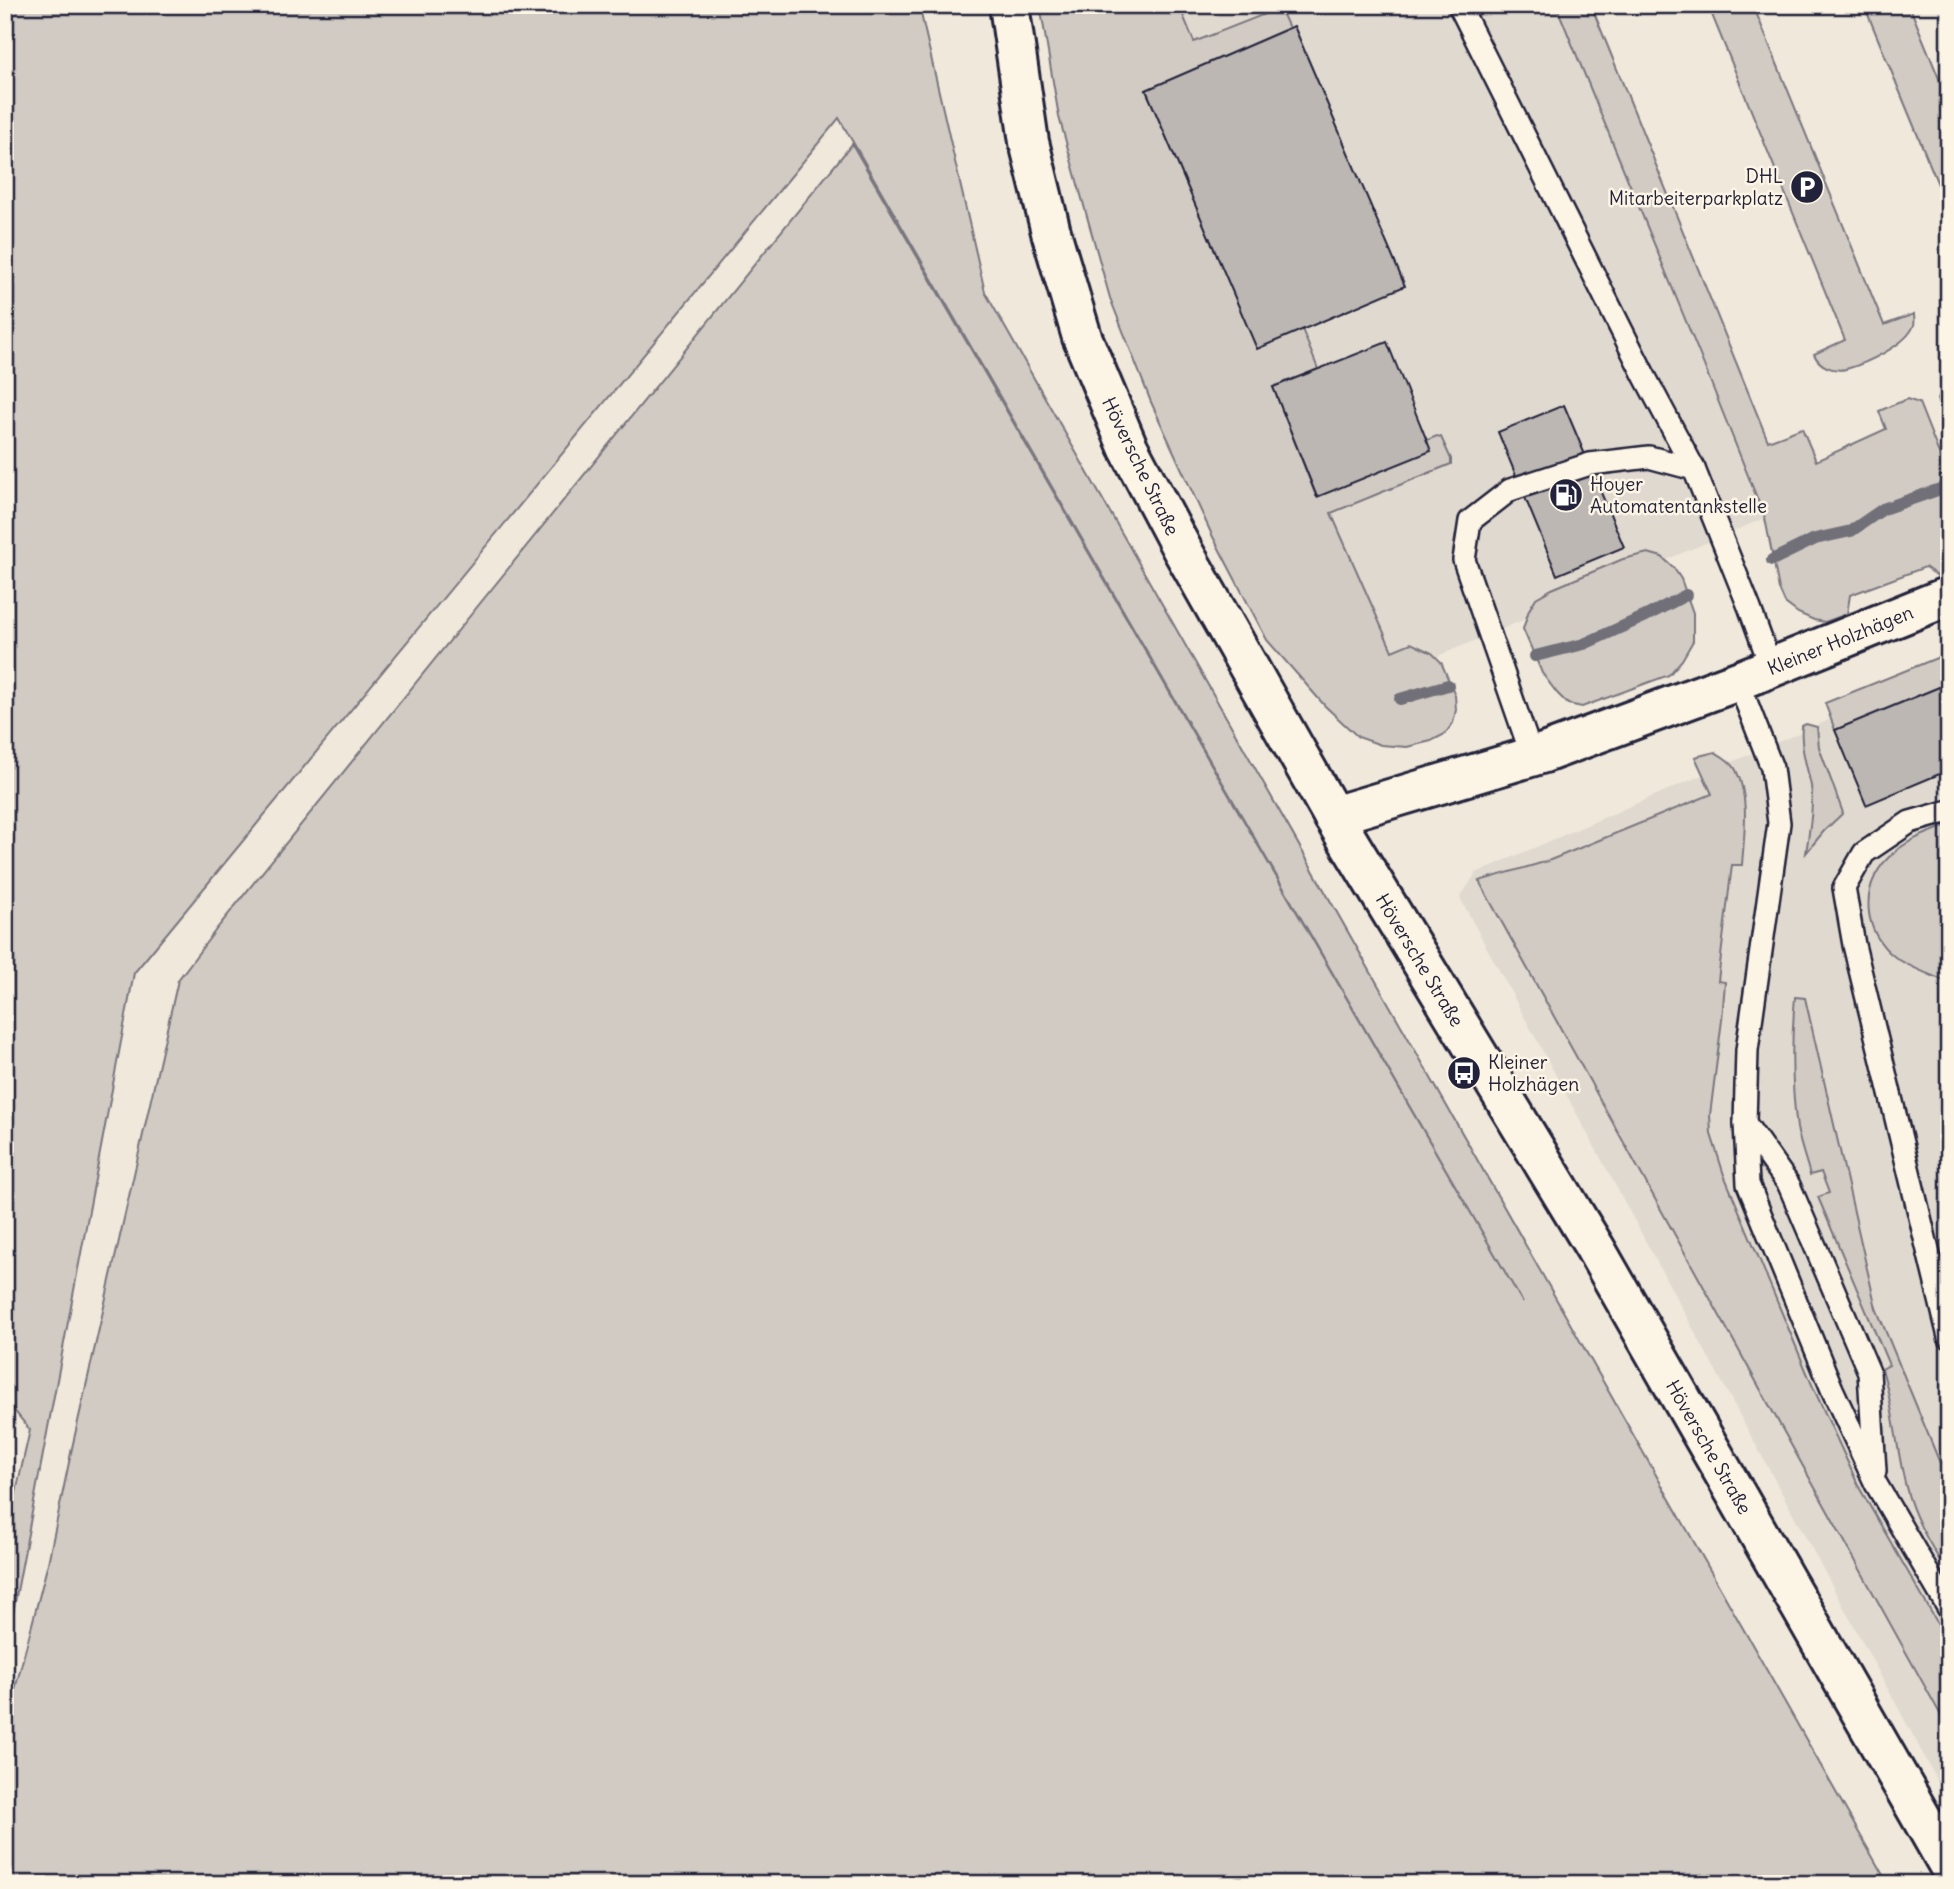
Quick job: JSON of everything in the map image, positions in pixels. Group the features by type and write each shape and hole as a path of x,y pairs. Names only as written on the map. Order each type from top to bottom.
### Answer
{"street":[{"name":"Höversche Straße","path":"1009,5 1029,142 1051,232 1082,337 1134,458 1183,551 1333,816 1595,1248 1949,1866"},
{"name":"Kleiner Holzhägen","path":"1333,816 1532,757 1754,674 1949,596"}],"lane":[{"path":"1459,5 1645,377 1694,469 1727,550 1772,768 1779,824 1747,1050 1745,1123 1748,1184 1832,1389 1876,1484 1949,1609"},
{"path":"1532,757 1464,560 1470,521 1510,490 1590,464 1649,457 1694,469"},
{"path":"1949,811 1910,822 1864,853 1844,888 1854,945 1949,1337"},
{"path":"1745,1123 1789,1185 1869,1372 1876,1484"}],"shaded area":[{"path":"5,5 919,5 985,292 1888,1884 5,1884 5,1728 48,1563 178,980 218,927 852,144 1523,1303 839,118 134,973 5,1655 5,1513 12,1510 30,1430 5,1399"},
{"path":"1040,5 1179,5 1194,42 1280,8 1289,28 1146,90 1257,348 1302,329 1318,369 1273,387 1316,496 1430,451 1427,440 1441,437 1451,464 1331,513 1392,651 1411,643 1432,653 1441,662 1455,695 1456,710 1453,723 1445,734 1407,747 1381,745 1358,737 1325,706 1267,640 1212,535 1151,402 1110,298 1059,117"},
{"path":"1086,5 1556,5 1765,518 1348,694"},
{"path":"1556,5 1591,5 1768,441 1802,428 1816,461 1886,429 1879,411 1907,399 1919,403 1949,479 1949,573 1939,577 1925,567 1850,595 1847,614 1825,622 1798,613 1785,603 1779,589 1765,518"},
{"path":"1708,5 1753,5 1884,325 1914,314 1914,325 1903,340 1864,363 1836,370 1823,365 1814,354 1845,340"},
{"path":"1864,5 1909,5 1949,103 1949,211"},
{"path":"1949,383 1949,427 1938,399 1943,386"},
{"path":"1648,553 1662,557 1681,579 1693,613 1693,641 1669,675 1582,707 1568,704 1542,673 1523,629 1529,610 1536,598 1552,589 1623,559"},
{"path":"1949,653 1949,683 1835,730 1825,703"},
{"path":"1949,668 1949,1802 1460,898 1476,873"},
{"path":"1806,724 1817,727 1819,747 1843,813 1806,853 1812,803 1802,742 1802,726"},
{"path":"1715,752 1730,762 1736,770 1743,792 1745,817 1742,865 1732,865 1718,981 1725,982 1710,1115 1711,1134 1724,1175 1813,1387 1860,1489 1949,1643 1949,1730 1479,881 1548,861 1712,794 1695,757"},
{"path":"1949,825 1949,983 1914,968 1884,947 1871,923 1869,896 1872,882 1894,852 1924,834"},
{"path":"1795,997 1805,998 1876,1308 1949,1485 1949,1576 1924,1533 1909,1499 1882,1369 1889,1365 1818,1197 1829,1193 1821,1172 1810,1175 1800,1140 1793,1079"}],"building":[{"path":"1294,26 1405,286 1257,349 1146,90"},
{"path":"1387,342 1431,451 1317,497 1273,387"},
{"path":"1564,405 1624,547 1557,575 1498,432"},
{"path":"1949,683 1949,770 1866,805 1835,730"}],"waterway":[{"path":"1772,560 1815,539 1851,531 1883,509 1949,486"},
{"path":"1535,656 1584,644 1686,595"},
{"path":"1400,699 1448,685"}],"place":[{"name":"DHL Mitarbeiterparkplatz","path":"1807,187"},
{"name":"Hoyer Automatentankstelle","path":"1566,495"},
{"name":"Kleiner Holzhägen","path":"1464,1073"}]}
